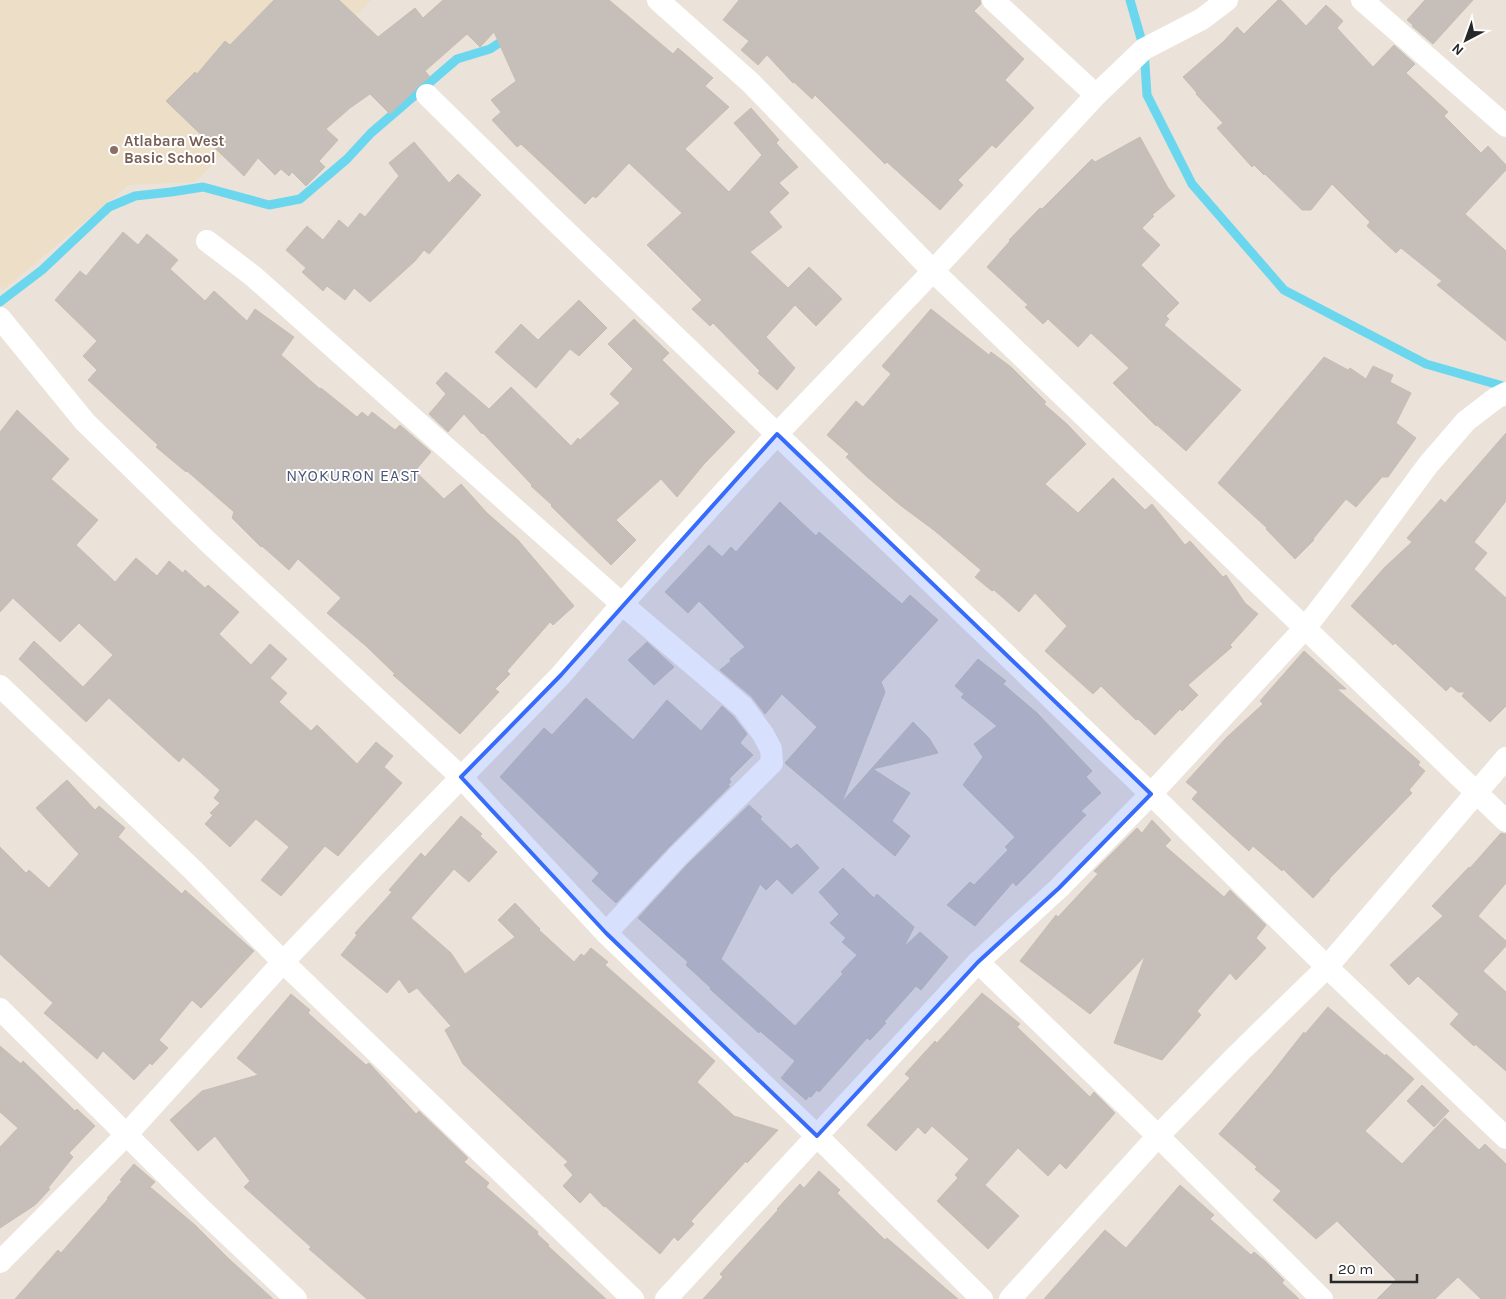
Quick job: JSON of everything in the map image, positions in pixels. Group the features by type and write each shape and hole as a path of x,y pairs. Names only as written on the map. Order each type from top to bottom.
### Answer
{"street":[{"path":"658,0 751,83 933,271 1506,821"},
{"path":"993,0 1096,95"},
{"path":"0,1262 126,1135 284,962 561,675 622,604 777,434 933,271 1096,95 1144,49 1202,19 1227,0"},
{"path":"1362,0 1506,126"},
{"path":"428,95 548,214 1506,1138"},
{"path":"207,241 254,276 622,604 743,707 763,734 771,749 772,763 678,856 606,933"},
{"path":"0,318 85,422 207,541 461,777 606,933 817,1136 982,1299"},
{"path":"666,1299 978,962 1059,888 1151,794 1306,628 1434,458 1466,421 1506,392"},
{"path":"0,686 633,1299"},
{"path":"1010,1299 1158,1136 1327,967 1506,758"},
{"path":"978,962 1158,1136 1322,1299"},
{"path":"0,1009 200,1208 296,1299"}],"highlighted area":[{"path":"777,434 1151,794 1059,888 978,962 817,1136 606,933 461,777 561,675"}],"shaded area":[{"name":"Atlabara West Basic School","path":"0,0 371,0 261,118 195,182 129,185 3,290 0,287"}],"building":[{"path":"274,0 339,0 378,37 415,8 423,18 443,0 609,0 673,54 678,48 713,78 705,86 729,107 685,149 729,192 762,155 734,123 751,108 779,140 776,143 798,167 779,183 789,193 769,212 782,227 750,252 788,288 809,267 842,299 816,326 795,305 766,337 795,368 777,390 758,373 760,371 713,323 710,326 692,309 702,300 647,245 682,213 629,163 596,198 593,196 585,204 521,144 517,147 492,120 501,112 491,100 516,81 494,32 480,47 467,34 425,71 430,77 418,86 390,114 370,94 350,108 326,129 338,140 319,161 325,167 306,186 292,172 289,176 281,169 275,175 258,158 244,176 166,101 195,72 197,74 225,41 230,45"},
{"path":"739,0 980,0 981,4 974,11 1024,59 1005,80 1034,108 996,148 992,145 958,180 963,185 940,210 887,162 885,164 815,95 812,99 793,83 767,55 758,65 741,50 749,41 723,20"},
{"path":"1278,0 1281,0 1306,26 1326,5 1343,21 1337,28 1373,67 1394,45 1415,64 1406,73 1448,112 1444,116 1481,153 1488,146 1506,165 1506,170 1465,214 1506,251 1506,341 1437,285 1442,281 1401,248 1396,253 1367,226 1370,222 1332,184 1311,210 1302,210 1265,174 1254,165 1252,167 1217,128 1223,123 1183,77 1237,27 1244,34"},
{"path":"1425,0 1473,0 1433,44 1407,20"},
{"path":"1140,137 1168,188 1175,196 1152,215 1154,216 1142,228 1160,245 1141,265 1179,303 1166,316 1169,319 1164,325 1241,390 1186,451 1156,426 1113,383 1129,368 1091,333 1078,347 1048,319 1043,324 1025,307 1028,305 987,267 1009,240 1040,208 1042,209 1092,159 1095,162"},
{"path":"414,142 449,183 458,174 481,195 429,254 424,250 415,261 370,302 354,288 345,300 327,286 323,291 302,272 306,268 286,250 307,226 323,240 339,220 348,228 360,213 365,217 399,176 389,163"},
{"path":"123,232 138,245 147,234 178,260 170,269 205,301 214,291 247,321 255,309 294,337 281,355 320,389 357,417 362,412 368,417 372,412 395,430 400,425 431,452 415,471 444,499 461,484 487,513 518,540 574,606 553,625 550,622 507,671 510,674 495,689 499,692 460,734 393,675 395,674 366,646 327,613 341,598 298,559 289,570 261,547 232,518 234,512 156,447 158,445 88,380 97,370 83,356 97,341 55,300 80,271 86,276"},
{"path":"579,300 607,328 579,356 570,349 536,388 495,352 521,324 538,340"},
{"path":"931,309 989,355 991,352 1011,367 1046,402 1044,404 1086,444 1045,484 1078,513 1113,478 1145,510 1152,504 1185,545 1190,541 1223,577 1226,575 1245,603 1258,614 1230,645 1232,647 1188,685 1198,695 1182,711 1180,709 1155,735 1138,719 1136,720 1101,686 1093,694 1045,651 1067,626 1035,593 1019,612 994,590 992,591 975,577 981,570 866,476 846,457 849,454 827,435 856,401 863,407 891,374 882,366"},
{"path":"634,319 669,353 662,360 735,432 704,464 677,497 661,479 616,520 636,540 611,565 531,486 464,414 448,432 429,414 446,394 436,383 446,372 489,409 511,387 571,446 620,403 610,394 633,369 608,344"},
{"path":"1324,357 1348,370 1350,368 1366,379 1373,366 1393,375 1390,382 1411,393 1396,423 1416,438 1388,477 1382,477 1356,507 1346,499 1314,540 1295,559 1267,528 1218,483"},
{"path":"17,410 69,459 51,479 98,520 76,545 115,582 136,558 157,576 169,561 183,573 185,570 205,588 208,585 239,612 219,634 251,665 270,644 287,659 270,678 287,693 279,702 311,731 317,725 357,764 376,742 393,756 384,767 402,783 338,856 325,846 281,896 261,880 289,847 256,819 230,847 205,824 213,815 210,813 220,803 214,798 220,790 183,757 179,762 109,698 86,722 19,659 34,641 83,687 113,655 79,623 60,642 13,598 0,612 0,432"},
{"path":"1506,433 1506,501 1474,542 1487,553 1474,569 1506,598 1506,706 1490,722 1462,696 1465,692 1458,692 1451,686 1446,691 1395,643 1393,645 1351,606 1384,568 1412,542 1407,538 1441,499 1445,503"},
{"path":"780,502 816,536 819,532 902,604 910,595 938,620 881,682 885,692 842,802 913,722 929,738 938,753 873,769 910,793 892,821 910,836 895,856 785,763 817,727 782,694 765,714 752,697 720,670 745,647 699,601 688,613 665,592 709,545 722,557 731,547 736,552"},
{"path":"647,642 674,667 654,685 628,660"},
{"path":"1304,651 1346,689 1337,689 1420,762 1418,765 1425,771 1409,790 1412,793 1313,898 1283,869 1282,871 1253,846 1249,851 1192,799 1198,792 1186,782 1226,738 1263,704 1260,701"},
{"path":"978,659 1006,681 1003,684 1037,713 1092,771 1086,777 1101,793 1081,811 1086,815 1016,886 1013,882 975,926 947,905 970,882 974,885 1008,850 1005,847 1015,837 963,785 983,757 974,744 997,726 961,697 964,694 955,686"},
{"path":"586,698 633,740 667,700 701,731 722,706 733,716 747,734 740,743 753,755 729,779 731,782 728,785 730,786 616,903 592,881 599,873 500,777 544,728 552,735"},
{"path":"67,780 95,810 99,806 125,828 118,837 182,894 185,890 254,951 201,1008 192,1000 159,1040 168,1048 134,1080 103,1051 97,1059 44,1013 53,1003 0,954 0,847 26,873 29,870 49,888 79,854 36,808"},
{"path":"749,805 762,817 760,819 791,849 797,844 819,868 792,894 777,879 766,890 760,884 721,959 795,1026 843,974 841,972 857,955 842,942 846,938 830,923 839,914 819,892 843,868 874,898 877,894 914,927 904,947 920,932 948,957 921,990 916,986 870,1040 867,1038 819,1092 817,1090 806,1100 781,1078 795,1061 760,1031 759,1033 710,989 686,965 688,962 638,918 687,865"},
{"path":"461,816 482,834 480,836 497,852 469,882 454,869 411,918 451,953 465,974 515,937 498,920 515,903 539,930 574,962 581,954 584,956 591,948 608,962 605,965 715,1061 697,1082 734,1116 778,1130 747,1163 746,1161 691,1221 694,1224 678,1241 674,1237 660,1254 604,1207 590,1192 580,1203 563,1186 573,1175 564,1165 568,1162 463,1064 445,1030 451,1026 417,988 409,993 399,979 387,993 341,955 357,935 355,933 392,892 389,890 421,853 425,857"},
{"path":"1152,820 1171,840 1165,846 1224,897 1230,890 1266,925 1256,938 1266,948 1236,980 1230,973 1197,1011 1201,1015 1162,1060 1114,1043 1145,956 1090,1014 1020,961 1056,915 1058,917 1098,874 1094,871 1137,828 1142,833"},
{"path":"1501,833 1506,834 1506,883 1478,916 1506,941 1506,946 1483,971 1506,992 1506,1071 1450,1024 1459,1014 1418,976 1409,985 1390,965 1443,916 1432,906 1470,868"},
{"path":"982,993 1020,1024 1017,1027 1090,1097 1094,1092 1115,1113 1066,1169 1060,1163 1048,1176 1018,1148 985,1185 1019,1216 988,1249 937,1201 958,1178 955,1175 969,1159 932,1126 925,1134 918,1127 896,1151 867,1125 910,1078 905,1074 935,1041 937,1043"},
{"path":"291,994 310,1010 308,1013 366,1065 369,1063 416,1114 419,1111 468,1158 464,1162 489,1183 486,1187 538,1232 537,1234 548,1246 606,1299 367,1299 309,1249 311,1247 244,1187 250,1181 215,1136 198,1151 170,1120 202,1091 258,1075 237,1058"},
{"path":"1328,1007 1414,1079 1365,1131 1402,1164 1445,1118 1479,1150 1485,1144 1506,1164 1506,1299 1481,1299 1458,1277 1435,1299 1377,1299 1396,1280 1337,1221 1316,1239 1273,1200 1281,1191 1219,1134 1271,1074 1304,1032 1305,1034"},
{"path":"0,1046 21,1064 23,1061 75,1111 77,1109 95,1126 69,1153 73,1157 48,1188 50,1189 35,1205 0,1228 0,1147 18,1128 0,1112"},
{"path":"1422,1085 1449,1111 1434,1127 1407,1101"},
{"path":"134,1164 155,1182 150,1187 195,1225 273,1299 15,1299 58,1250 61,1253 108,1199 122,1181 120,1180"},
{"path":"819,1171 840,1190 837,1193 885,1240 887,1238 958,1299 703,1299 723,1277 720,1274 777,1209 800,1184 804,1188"},
{"path":"1180,1185 1214,1215 1210,1219 1251,1255 1254,1252 1265,1261 1284,1280 1282,1283 1299,1299 1044,1299 1105,1230 1126,1248"}],"waterway":[{"path":"1130,0 1144,49 1147,95 1192,184 1284,290 1426,364 1506,387"},
{"path":"0,302 42,270 109,207 135,196 203,187 269,205 300,199 347,159 371,133 457,59 490,49 507,38"}],"place":[{"name":"Atlabara West Basic School","path":"114,150"}],"district":[{"name":"NYOKURON EAST","path":"353,475"}]}
